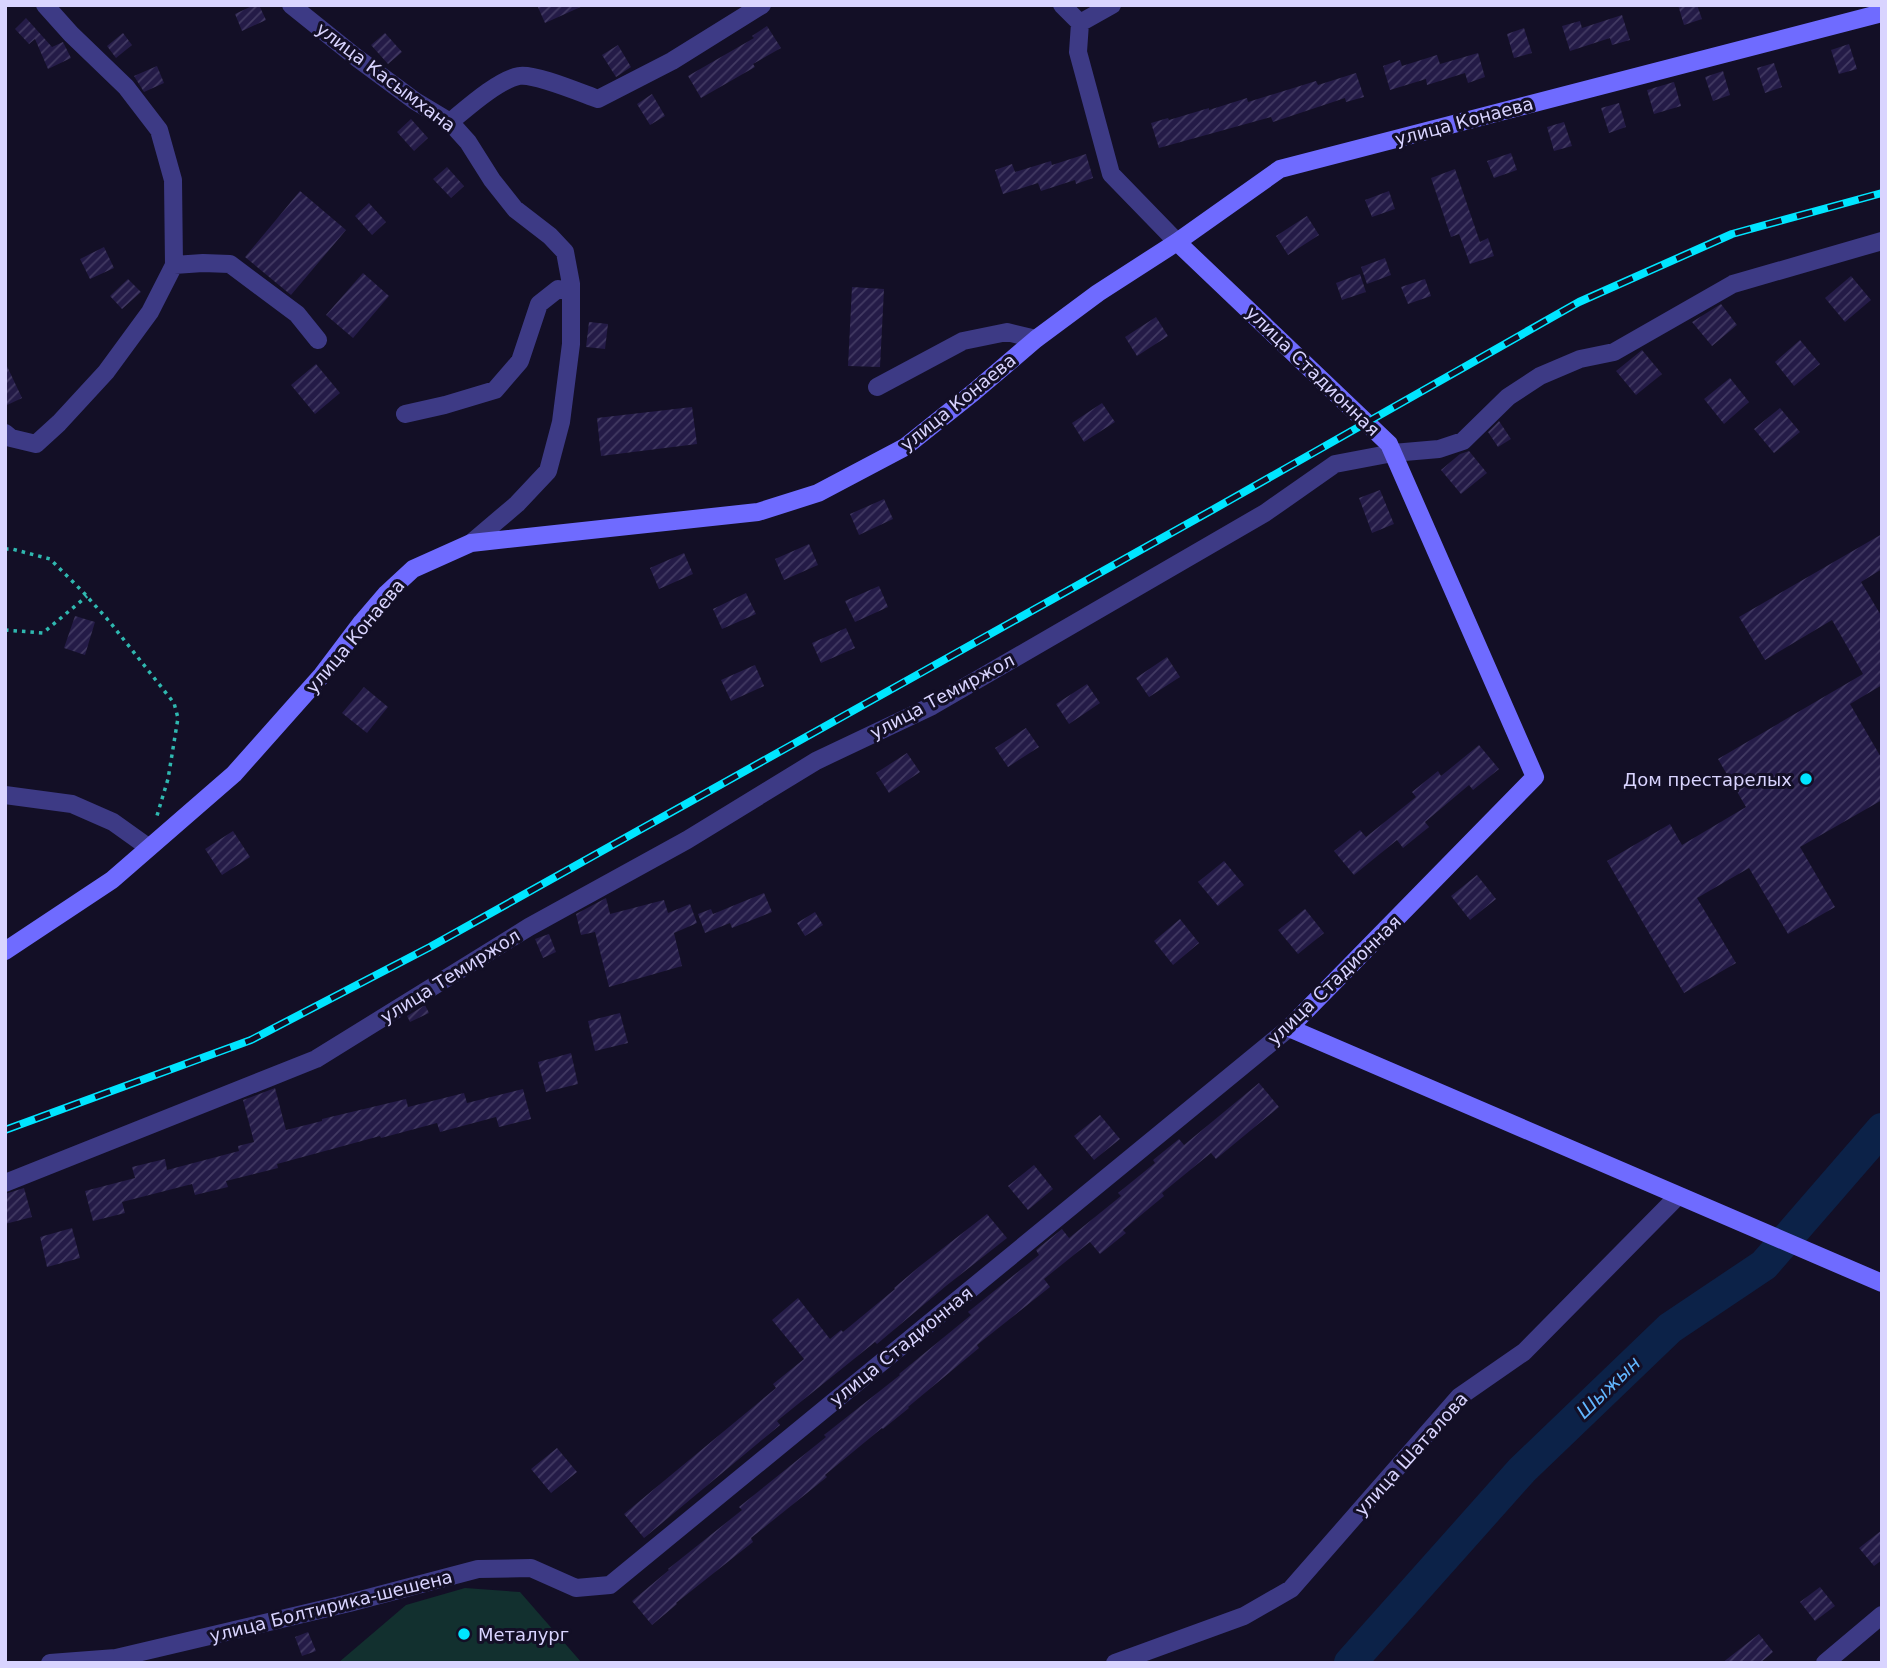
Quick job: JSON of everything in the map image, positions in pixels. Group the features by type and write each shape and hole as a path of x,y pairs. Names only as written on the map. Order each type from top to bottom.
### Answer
{"street":[{"path":"5,433 11,438 36,444 59,423 106,372 150,312 174,265 173,180 159,130 127,87 71,34 45,5"},
{"name":"улица Касымхана","path":"291,5 415,101 450,122 468,142 492,180 515,209 550,236 565,253 571,284 571,344 561,422 548,471 517,504 471,543"},
{"path":"450,122 481,97 507,80 521,75 598,99 672,61 762,5"},
{"path":"1062,5 1080,23 1078,52 1111,174 1177,242"},
{"path":"1080,23 1112,5"},
{"name":"улица Конаева","path":"5,951 112,880 233,774 322,675 386,594 413,569 471,543 758,512 808,497 905,447 1098,293 1177,242 1280,169 1882,13"},
{"name":"улица Темиржол","path":"5,1182 316,1059 529,927 687,840 817,761 932,706 1265,513 1335,464 1393,453 1440,449 1463,441 1508,397 1540,376 1580,359 1614,352 1732,284 1882,241"},
{"name":"улица Стадионная","path":"610,1585 1289,1028 1535,778 1390,444 1177,242"},
{"path":"174,265 230,264 297,314 318,340"},
{"path":"405,414 495,390 520,361 539,304 558,289 571,292"},
{"path":"877,387 963,341 1007,332 1037,339"},
{"path":"5,795 72,804 113,822 148,848"},
{"path":"1289,1028 1882,1283"},
{"name":"улица Шаталова","path":"1115,1663 1244,1616 1291,1589 1459,1397 1524,1352 1678,1196"},
{"name":"улица Болтирика-шешена","path":"50,1663 116,1658 349,1603 478,1569 531,1569 576,1588 610,1585"},
{"path":"1825,1663 1882,1615"}],"path":[{"path":"5,549 50,559 88,596 174,704 178,718 168,779 148,848"},
{"path":"5,630 43,633 88,596"}],"green space":[{"name":"Металург","path":"465,1588 520,1592 582,1663 338,1663 406,1605"}],"building":[{"path":"259,5 266,20 242,31 235,14"},
{"path":"537,5 585,5 545,23"},
{"path":"1678,5 1697,5 1702,19 1684,25"},
{"path":"1622,15 1630,40 1612,45 1610,38 1570,51 1562,26 1580,21 1582,28"},
{"path":"26,18 52,47 63,42 71,58 48,69 35,39 29,44 15,29"},
{"path":"767,26 781,48 753,64 755,67 701,98 688,76 754,38 752,36"},
{"path":"1524,28 1532,53 1514,58 1507,34"},
{"path":"123,33 132,45 116,58 107,46"},
{"path":"385,33 402,52 388,64 371,45"},
{"path":"1849,44 1857,69 1839,74 1831,50"},
{"path":"618,45 631,67 616,77 602,55"},
{"path":"1478,53 1485,77 1468,83 1465,73 1427,85 1426,79 1390,90 1383,66 1400,60 1402,66 1437,55 1440,64"},
{"path":"1774,63 1782,87 1765,93 1757,68"},
{"path":"157,66 164,83 144,92 134,76"},
{"path":"1723,71 1730,95 1713,101 1705,77"},
{"path":"1356,73 1364,97 1346,102 1345,98 1273,122 1271,117 1159,148 1151,123 1247,98 1248,102 1316,81 1318,85"},
{"path":"1674,82 1681,106 1654,114 1647,90"},
{"path":"652,94 665,116 650,125 637,104"},
{"path":"1619,103 1626,127 1609,133 1601,108"},
{"path":"411,119 428,138 414,151 397,132"},
{"path":"1564,122 1572,146 1554,151 1547,127"},
{"path":"1511,153 1517,170 1494,178 1487,161"},
{"path":"1086,154 1093,178 1076,184 1075,180 1041,191 1038,183 1003,194 995,170 1012,164 1015,172 1051,161 1052,165"},
{"path":"447,167 464,186 451,198 433,179"},
{"path":"1455,169 1480,242 1488,238 1494,256 1470,264 1459,234 1451,237 1431,178"},
{"path":"300,191 346,230 291,295 245,257"},
{"path":"1389,191 1395,209 1372,217 1365,200"},
{"path":"369,203 386,222 372,235 355,216"},
{"path":"1307,216 1319,235 1288,255 1276,236"},
{"path":"104,247 114,268 90,279 80,259"},
{"path":"1385,258 1391,275 1367,284 1361,267"},
{"path":"363,273 389,296 353,338 326,315"},
{"path":"1360,274 1366,292 1342,300 1336,283"},
{"path":"1851,276 1871,300 1845,322 1825,298"},
{"path":"128,279 141,292 122,309 110,296"},
{"path":"1425,279 1431,296 1408,304 1401,287"},
{"path":"852,287 884,289 880,367 848,366"},
{"path":"1721,304 1737,325 1712,346 1692,322"},
{"path":"1156,317 1168,336 1137,356 1125,337"},
{"path":"589,322 608,324 605,349 586,347"},
{"path":"1800,340 1820,364 1794,386 1775,362"},
{"path":"1642,350 1662,374 1636,395 1616,371"},
{"path":"5,362 22,398 5,406"},
{"path":"316,364 340,393 315,414 291,385"},
{"path":"1730,378 1749,402 1724,424 1704,399"},
{"path":"1102,403 1115,422 1084,442 1072,423"},
{"path":"692,407 697,444 601,456 597,418"},
{"path":"1780,408 1800,432 1774,453 1754,429"},
{"path":"1499,421 1511,439 1498,447 1488,432"},
{"path":"1469,451 1487,473 1461,494 1441,470 1460,454"},
{"path":"1380,490 1394,524 1372,533 1359,498"},
{"path":"884,499 893,519 859,535 850,514"},
{"name":"Дом престарелых","path":"1882,534 1882,569 1861,582 1882,617 1882,685 1850,704 1882,759 1882,800 1800,847 1835,907 1788,934 1749,868 1697,898 1736,963 1684,993 1607,861 1670,824 1682,845 1746,807 1718,759 1863,674 1832,620 1765,660 1739,617"},
{"path":"809,544 818,565 784,580 775,559"},
{"path":"684,553 693,574 659,589 650,568"},
{"path":"879,586 888,607 855,622 845,601"},
{"path":"746,593 756,614 722,629 713,609"},
{"path":"75,616 95,622 85,655 64,648"},
{"path":"846,628 855,648 821,663 812,643"},
{"path":"1167,657 1180,677 1149,697 1136,678"},
{"path":"755,665 764,686 731,701 721,680"},
{"path":"1087,684 1100,703 1069,724 1056,704"},
{"path":"364,687 388,707 367,733 342,713"},
{"path":"1026,728 1039,747 1008,767 995,748"},
{"path":"1479,745 1499,769 1473,790 1469,785 1425,822 1429,827 1403,848 1397,840 1354,875 1334,851 1360,830 1366,837 1416,797 1412,792 1438,771 1441,776"},
{"path":"907,753 920,772 889,793 876,773"},
{"path":"233,831 250,857 222,875 205,849"},
{"path":"1224,861 1244,885 1218,906 1198,882"},
{"path":"1477,875 1496,899 1470,920 1451,896"},
{"path":"764,893 772,912 732,928 730,923 705,933 698,914 711,909 713,914"},
{"path":"606,898 610,914 664,900 668,913 690,904 697,923 674,933 682,966 609,987 595,932 581,935 576,914"},
{"path":"1305,909 1324,933 1298,954 1278,930"},
{"path":"815,912 823,925 805,936 797,923"},
{"path":"1180,919 1199,943 1173,965 1154,941"},
{"path":"549,934 556,952 543,958 535,939"},
{"path":"425,1005 429,1013 410,1022 407,1016"},
{"path":"620,1013 628,1043 595,1051 588,1021"},
{"path":"571,1053 578,1084 546,1092 538,1062"},
{"path":"1259,1083 1279,1107 1216,1159 1211,1153 1162,1193 1164,1196 1123,1230 1126,1233 1100,1254 1090,1242 1044,1279 1050,1287 977,1345 979,1348 825,1475 827,1477 751,1538 753,1542 652,1625 632,1601 742,1510 739,1507 826,1437 824,1435 971,1315 968,1312 1039,1255 1036,1250 1062,1229 1069,1238 1121,1196 1118,1193 1155,1163 1153,1160 1179,1139 1184,1145"},
{"path":"275,1088 286,1130 406,1099 408,1107 464,1093 467,1103 523,1089 531,1119 499,1127 496,1117 440,1132 437,1123 381,1138 380,1136 277,1164 278,1168 226,1181 228,1187 195,1195 192,1184 122,1202 125,1213 93,1221 85,1191 135,1178 132,1167 165,1159 167,1170 239,1151 238,1146 254,1142 243,1100"},
{"path":"1100,1115 1120,1139 1094,1160 1074,1136"},
{"path":"1034,1165 1053,1189 1028,1210 1008,1186"},
{"path":"24,1188 32,1217 5,1224 5,1194"},
{"path":"987,1214 1007,1238 777,1421 780,1425 644,1538 624,1514 776,1388 773,1384 804,1359 772,1320 798,1298 830,1339 841,1330 843,1332 920,1266"},
{"path":"72,1228 80,1258 47,1267 40,1237"},
{"path":"557,1448 577,1472 551,1493 531,1469"},
{"path":"1882,1530 1882,1560 1874,1566 1859,1548"},
{"path":"1820,1587 1835,1606 1815,1621 1800,1602"},
{"path":"308,1632 316,1651 302,1656 295,1637"},
{"path":"1759,1634 1773,1652 1760,1663 1722,1663"}],"waterway":[{"name":"Шыжын","path":"1350,1663 1522,1470 1670,1328 1764,1265 1882,1129"}],"railway":[{"path":"5,1130 251,1040 430,947 1579,302 1732,234 1882,193"}],"place":[{"name":"Дом престарелых","path":"1806,779"},
{"name":"Металург","path":"464,1634"}]}
